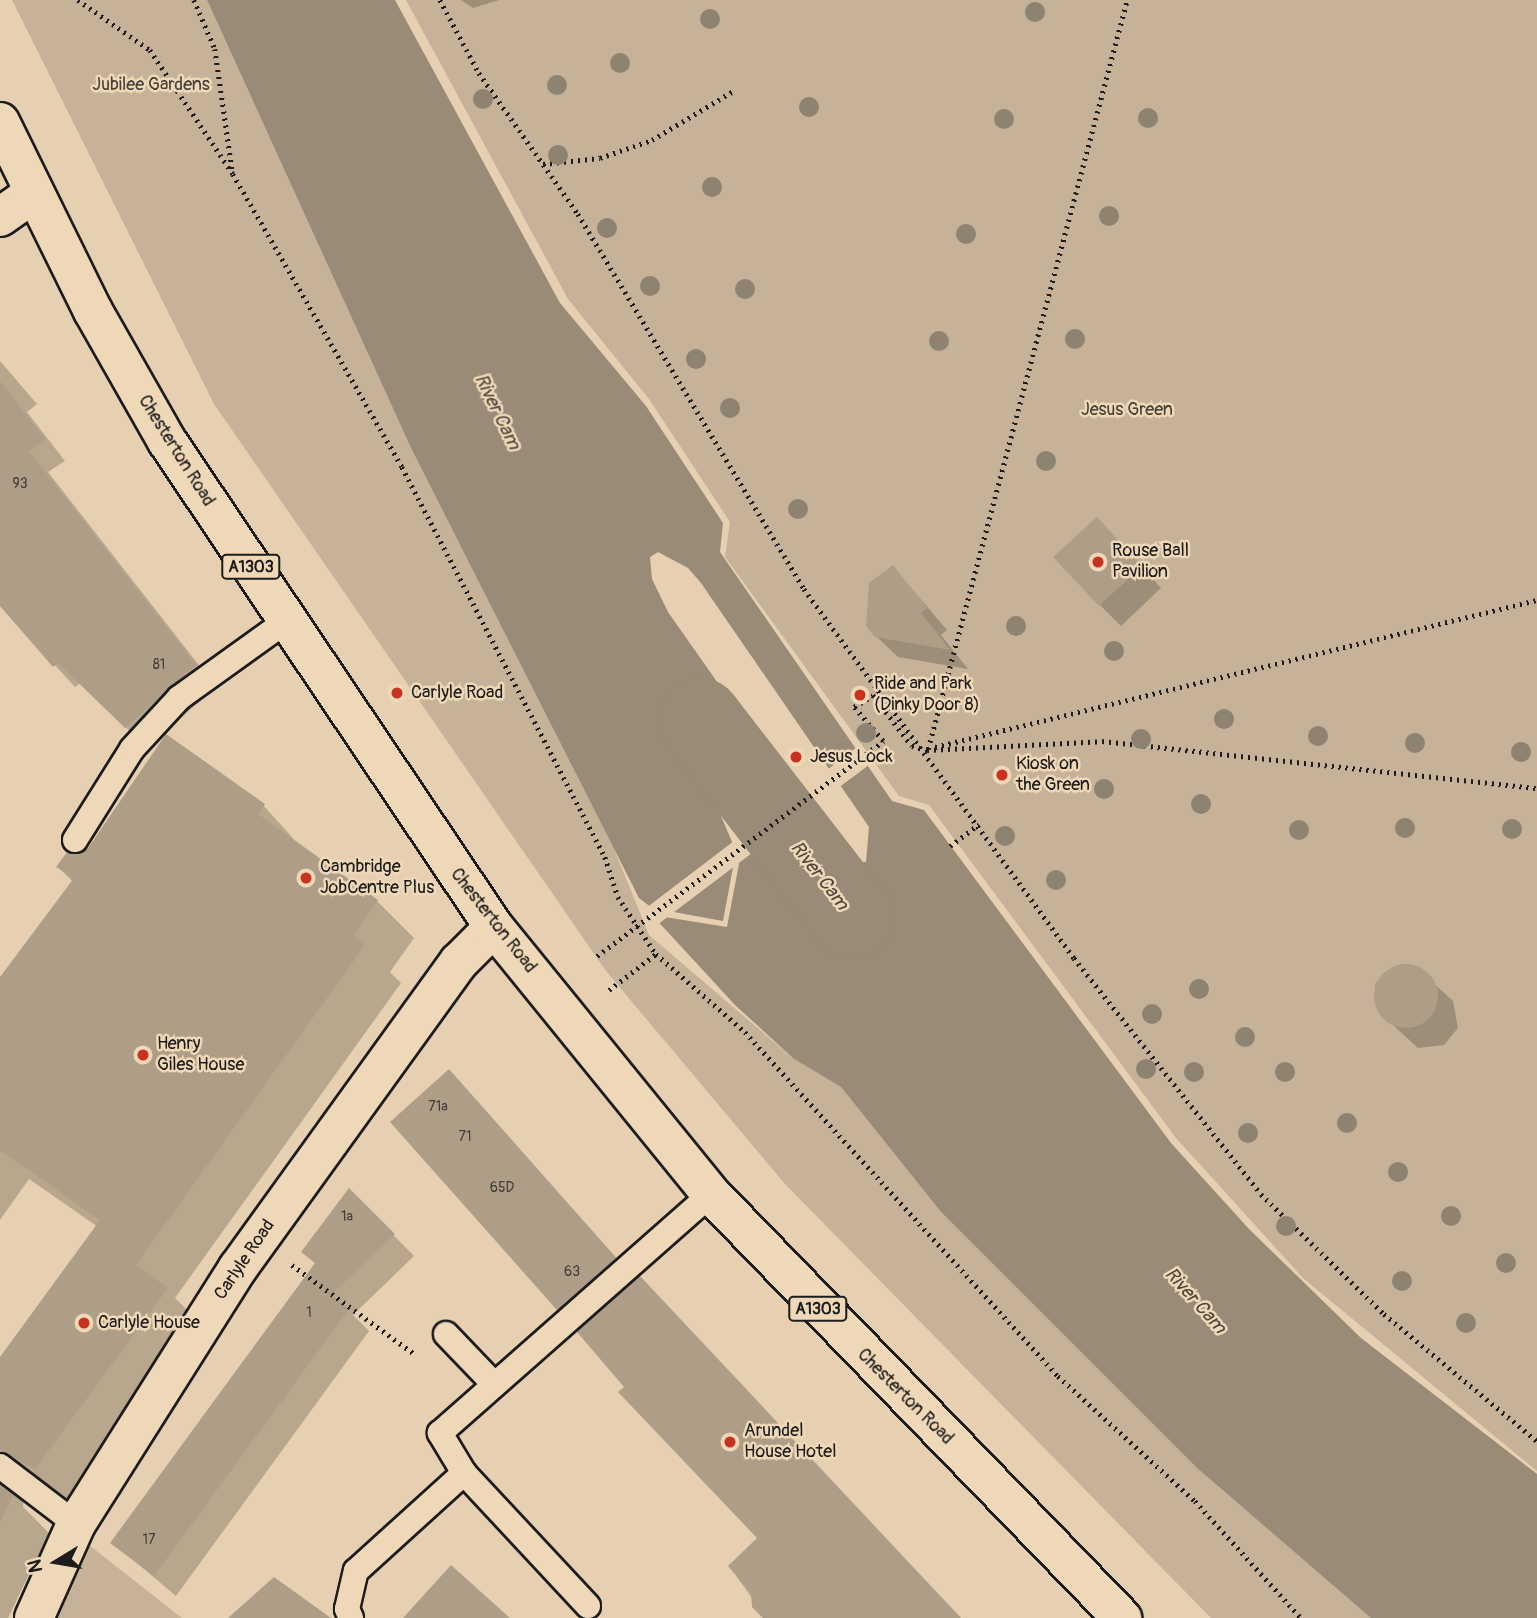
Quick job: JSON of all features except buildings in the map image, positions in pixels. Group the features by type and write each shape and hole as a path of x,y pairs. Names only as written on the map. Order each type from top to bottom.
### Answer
{"main road":[{"name":"Chesterton Road","path":"0,122 34,193 167,441 494,926 711,1194 1122,1618"},
{"path":"0,217 34,193"},
{"name":"Carlyle Road","path":"34,1618 76,1524 266,1227 459,962 494,926"}],"lane":[{"path":"75,840 132,749 179,698 286,621"},
{"path":"588,1606 464,1473 440,1433 711,1194"},
{"path":"446,1334 494,1384"},
{"path":"0,1466 76,1524"},
{"path":"351,1618 346,1609 356,1571 464,1473"}],"path":[{"path":"78,0 150,50 233,174 402,467 605,857 618,897 656,954 745,1032 1058,1376 1195,1501 1301,1618"},
{"path":"194,0 215,49 233,174"},
{"path":"440,0 479,73 543,164 804,589 927,750 1074,958 1261,1194 1384,1314 1537,1441"},
{"path":"927,750 1127,0"},
{"path":"543,164 600,158 652,140 735,90"},
{"path":"927,750 997,728 1537,600"},
{"path":"597,956 883,741 855,707 873,695 912,746 927,750 1102,741 1537,789"},
{"path":"950,846 979,824"},
{"path":"609,990 656,954"},
{"path":"301,1271 419,1358 446,1334"}],"green space":[{"name":"Jubilee Gardens","path":"12,0 207,0 411,448 612,844 649,935 794,1059 841,1087 941,1212 1197,1468 1371,1618 1211,1618 785,1184 606,971 214,404"},
{"name":"Jesus Green","path":"406,0 1537,0 1537,1471 1304,1279 1176,1138 929,805 899,796 725,557 730,522 649,399 568,299"},
{"path":"89,1545 182,1618 57,1618"}],"water":[{"path":"207,0 395,0 560,303 646,406 723,523 720,552 892,801 924,810 1171,1143 1249,1229 1361,1338 1537,1474 1537,1618 1371,1618 1197,1468 941,1212 841,1087 794,1059 735,1005 652,915 727,927 741,853 809,805 851,862 866,862 869,827 701,583 688,568 658,552 650,557 652,579 668,612 795,793 746,830 723,801 714,800 736,851 723,921 652,908 639,898 411,448"}],"pier":[{"path":"861,744 873,762 838,788 827,770"},
{"path":"807,802 814,806 657,925 649,917 646,908 734,841 740,850"}],"waterway":[{"name":"River Cam","path":"700,720 852,917"}],"place":[{"name":"Rouse Ball Pavilion","path":"1098,562"},
{"name":"Carlyle Road","path":"397,693"},
{"name":"Ride and Park (Dinky Door 8)","path":"860,695"},
{"name":"Jesus Lock","path":"796,757"},
{"name":"Kiosk on the Green","path":"1002,775"},
{"name":"Cambridge JobCentre Plus","path":"306,878"},
{"name":"Henry Giles House","path":"143,1055"},
{"name":"Carlyle House","path":"84,1323"},
{"name":"Arundel House Hotel","path":"730,1442"}]}
